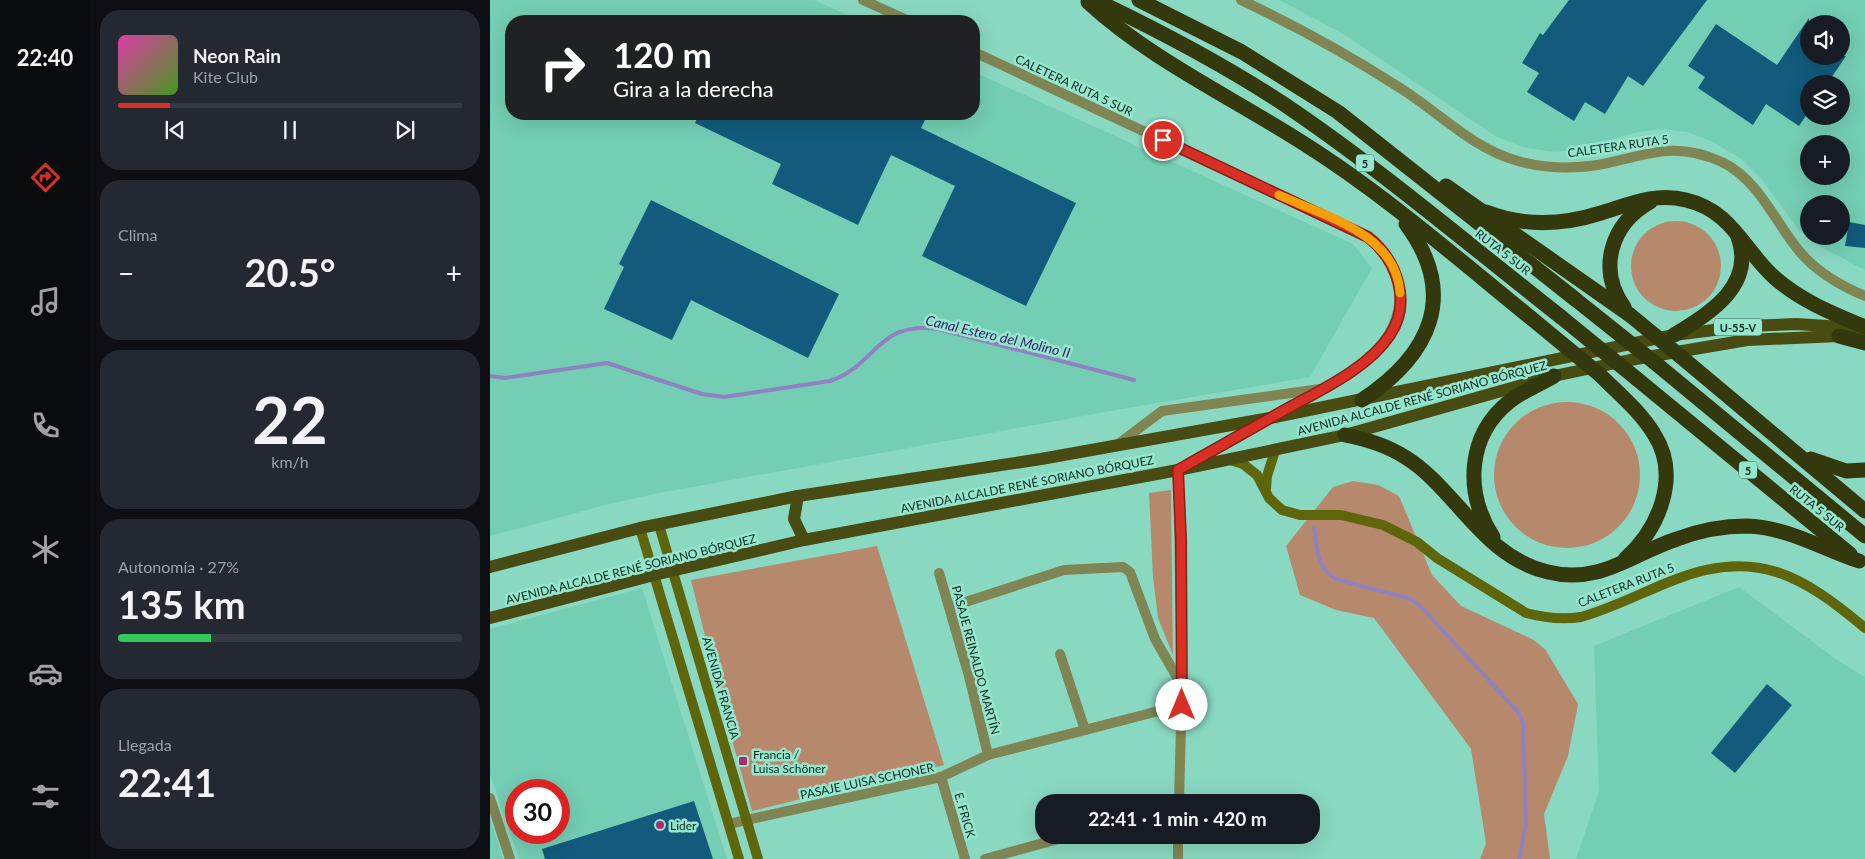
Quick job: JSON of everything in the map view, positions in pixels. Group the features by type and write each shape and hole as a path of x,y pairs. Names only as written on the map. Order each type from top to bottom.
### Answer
{"highway":[{"path":"1085,0 1140,44 1304,143 1393,207 1599,374 1649,426 1660,446 1666,470 1662,502 1650,529 1630,554 1609,570"},
{"name":"RUTA 5 SUR","path":"1096,0 1191,48 1293,110 1355,155 1561,317 1862,564"},
{"name":"RUTA 5 SUR","path":"1139,0 1203,31 1273,70 1366,132 1654,362 1865,536"},
{"path":"1366,132 1486,212 1627,311 1865,511"},
{"path":"1486,212 1515,221 1549,223 1585,218 1635,202 1663,196 1686,200 1709,208 1734,229 1756,259 1788,289 1865,329"},
{"path":"1627,311 1614,291 1610,275 1612,247 1618,233 1629,218 1648,203 1663,196"},
{"path":"1362,400 1386,383 1413,353 1429,325 1433,302 1434,284 1426,256 1416,238 1393,207"},
{"path":"1674,335 1713,310 1733,288 1742,258 1739,240 1734,229"},
{"path":"1839,336 1865,343"},
{"path":"1507,553 1492,534 1477,501 1474,483 1475,456 1485,429 1502,409 1518,396 1554,376"},
{"path":"1345,435 1385,446 1417,465 1477,528 1507,553 1525,564 1555,574 1580,575 1609,570 1676,539 1707,531 1746,526 1783,532 1862,564"},
{"path":"1792,449 1838,469 1852,472 1865,470"}],"main road":[{"name":"AVENIDA ALCALDE RENÉ SORIANO BÓRQUEZ","path":"490,567 640,528 798,496 1116,445 1270,418 1613,346 1674,335 1746,326 1786,324 1865,329"},
{"name":"AVENIDA ALCALDE RENÉ SORIANO BÓRQUEZ","path":"490,618 654,575 804,540 1276,451 1345,435 1554,376 1630,360 1747,340 1839,336 1865,329"},
{"path":"1178,470 1270,418"},
{"path":"798,496 794,520 804,540"}],"street":[{"path":"863,0 896,15"},
{"name":"CALETERA RUTA 5","path":"1241,0 1279,18 1398,86 1479,146 1504,157 1536,165 1574,167 1607,163 1658,150 1672,150 1699,154 1724,163 1754,184 1794,244 1808,261 1837,282 1865,296"},
{"name":"CALETERA RUTA 5 SUR","path":"980,55 1359,232 1376,243 1389,259 1397,278 1400,302 1395,325 1390,336 1373,353 1326,388 1270,418"},
{"name":"CALETERA RUTA 5 SUR","path":"1116,445 1162,411 1326,388"},
{"path":"1266,488 1266,476 1276,451"},
{"name":"CALETERA RUTA 5","path":"1230,460 1243,464 1257,475 1266,488 1269,498 1291,514 1300,516 1341,515 1369,521 1400,533 1526,613 1537,616 1561,619 1581,617 1709,567 1743,566 1778,572 1810,586 1865,628"},
{"path":"1178,470 1182,685 1179,794"},
{"name":"AVENIDA FRANCIA","path":"659,525 758,859"},
{"path":"640,528 739,859"},
{"path":"950,607 1058,572 1071,569 1123,567 1130,572 1155,639 1182,685"},
{"name":"PASAJE REINALDO MARTÍN","path":"939,573 950,607 988,755"},
{"path":"1060,654 1085,730"},
{"name":"PASAJE LUISA SCHONER","path":"729,824 941,778 988,755 1182,705"},
{"name":"E. FRICK","path":"941,778 965,859"},
{"path":"490,798 510,859"},
{"path":"985,859 1041,844"},
{"path":"1178,844 1178,859"}],"shaded area":[{"path":"490,0 814,0 848,15 505,15 505,120 980,120 980,75 1353,244 1372,268 1310,377 1122,409 654,494 490,536"},
{"path":"1280,0 1865,0 1865,270 1818,245 1850,245 1850,195 1800,195 1800,231 1763,181 1740,158 1713,142 1687,132 1661,129 1637,132 1579,149 1555,152 1523,147 1495,136 1345,35"},
{"path":"1676,221 1693,225 1708,234 1717,249 1721,266 1717,283 1708,298 1693,307 1676,311 1659,307 1644,298 1635,283 1631,266 1635,249 1644,234 1659,225"},
{"path":"1567,402 1595,408 1618,424 1634,447 1640,475 1634,503 1618,526 1595,542 1567,548 1539,542 1516,526 1500,503 1494,475 1500,447 1516,424 1539,408"},
{"path":"1353,481 1378,485 1399,496 1432,575 1461,606 1532,639 1545,649 1578,704 1568,756 1544,814 1550,859 1480,859 1486,843 1471,749 1374,618 1336,610 1300,595 1286,546 1333,487"},
{"path":"1171,490 1173,655 1158,618 1153,577 1149,493"},
{"path":"877,546 944,765 752,811 726,719 691,580"},
{"path":"1739,587 1837,660 1865,677 1865,859 1576,859 1599,791 1594,646"},
{"path":"642,588 727,859 519,859 514,844 570,844 570,779 505,779 505,818 490,774 490,629"},
{"path":"490,819 503,859 490,859"}],"building":[{"path":"1569,0 1707,0 1643,86 1628,76 1605,114 1585,102 1574,121 1527,92 1539,73 1522,63 1540,33 1543,35"},
{"path":"1716,24 1777,65 1800,31 1800,65 1840,65 1833,75 1800,75 1799,126 1766,104 1753,125 1698,88 1705,77 1688,66"},
{"path":"696,120 925,120 921,128 1076,203 1026,306 922,256 955,186 891,155 858,225 772,184 781,164 695,123"},
{"path":"651,200 839,294 808,358 691,300 672,340 604,309 624,267 619,264"},
{"path":"1850,222 1865,225 1865,248 1845,246 1850,245"},
{"path":"1767,684 1792,705 1735,773 1711,753"},
{"name":"Lider","path":"694,801 713,859 545,859 542,849 558,844 570,844 570,840"}],"waterway":[{"name":"Canal Estero del Molino II","path":"490,376 505,378 607,363 702,394 724,397 830,381 846,374 889,338 901,332 917,328 938,329 1134,380"},
{"name":"Canal Estero del Molino II","path":"1314,528 1319,557 1324,569 1329,574 1336,579 1411,599 1421,607 1519,713 1523,724 1526,824 1519,859"}],"slow traffic":[{"path":"1279,195 1359,232 1376,243 1394,268 1400,293"}],"place":[{"name":"Francia / Luisa Schöner","path":"743,761"},
{"name":"Lider","path":"660,825"}],"route":[{"path":"1163,140 1368,237 1376,243 1389,259 1394,268 1400,290 1400,302 1395,325 1390,336 1373,353 1326,388 1178,470 1181,539 1182,705"}]}
